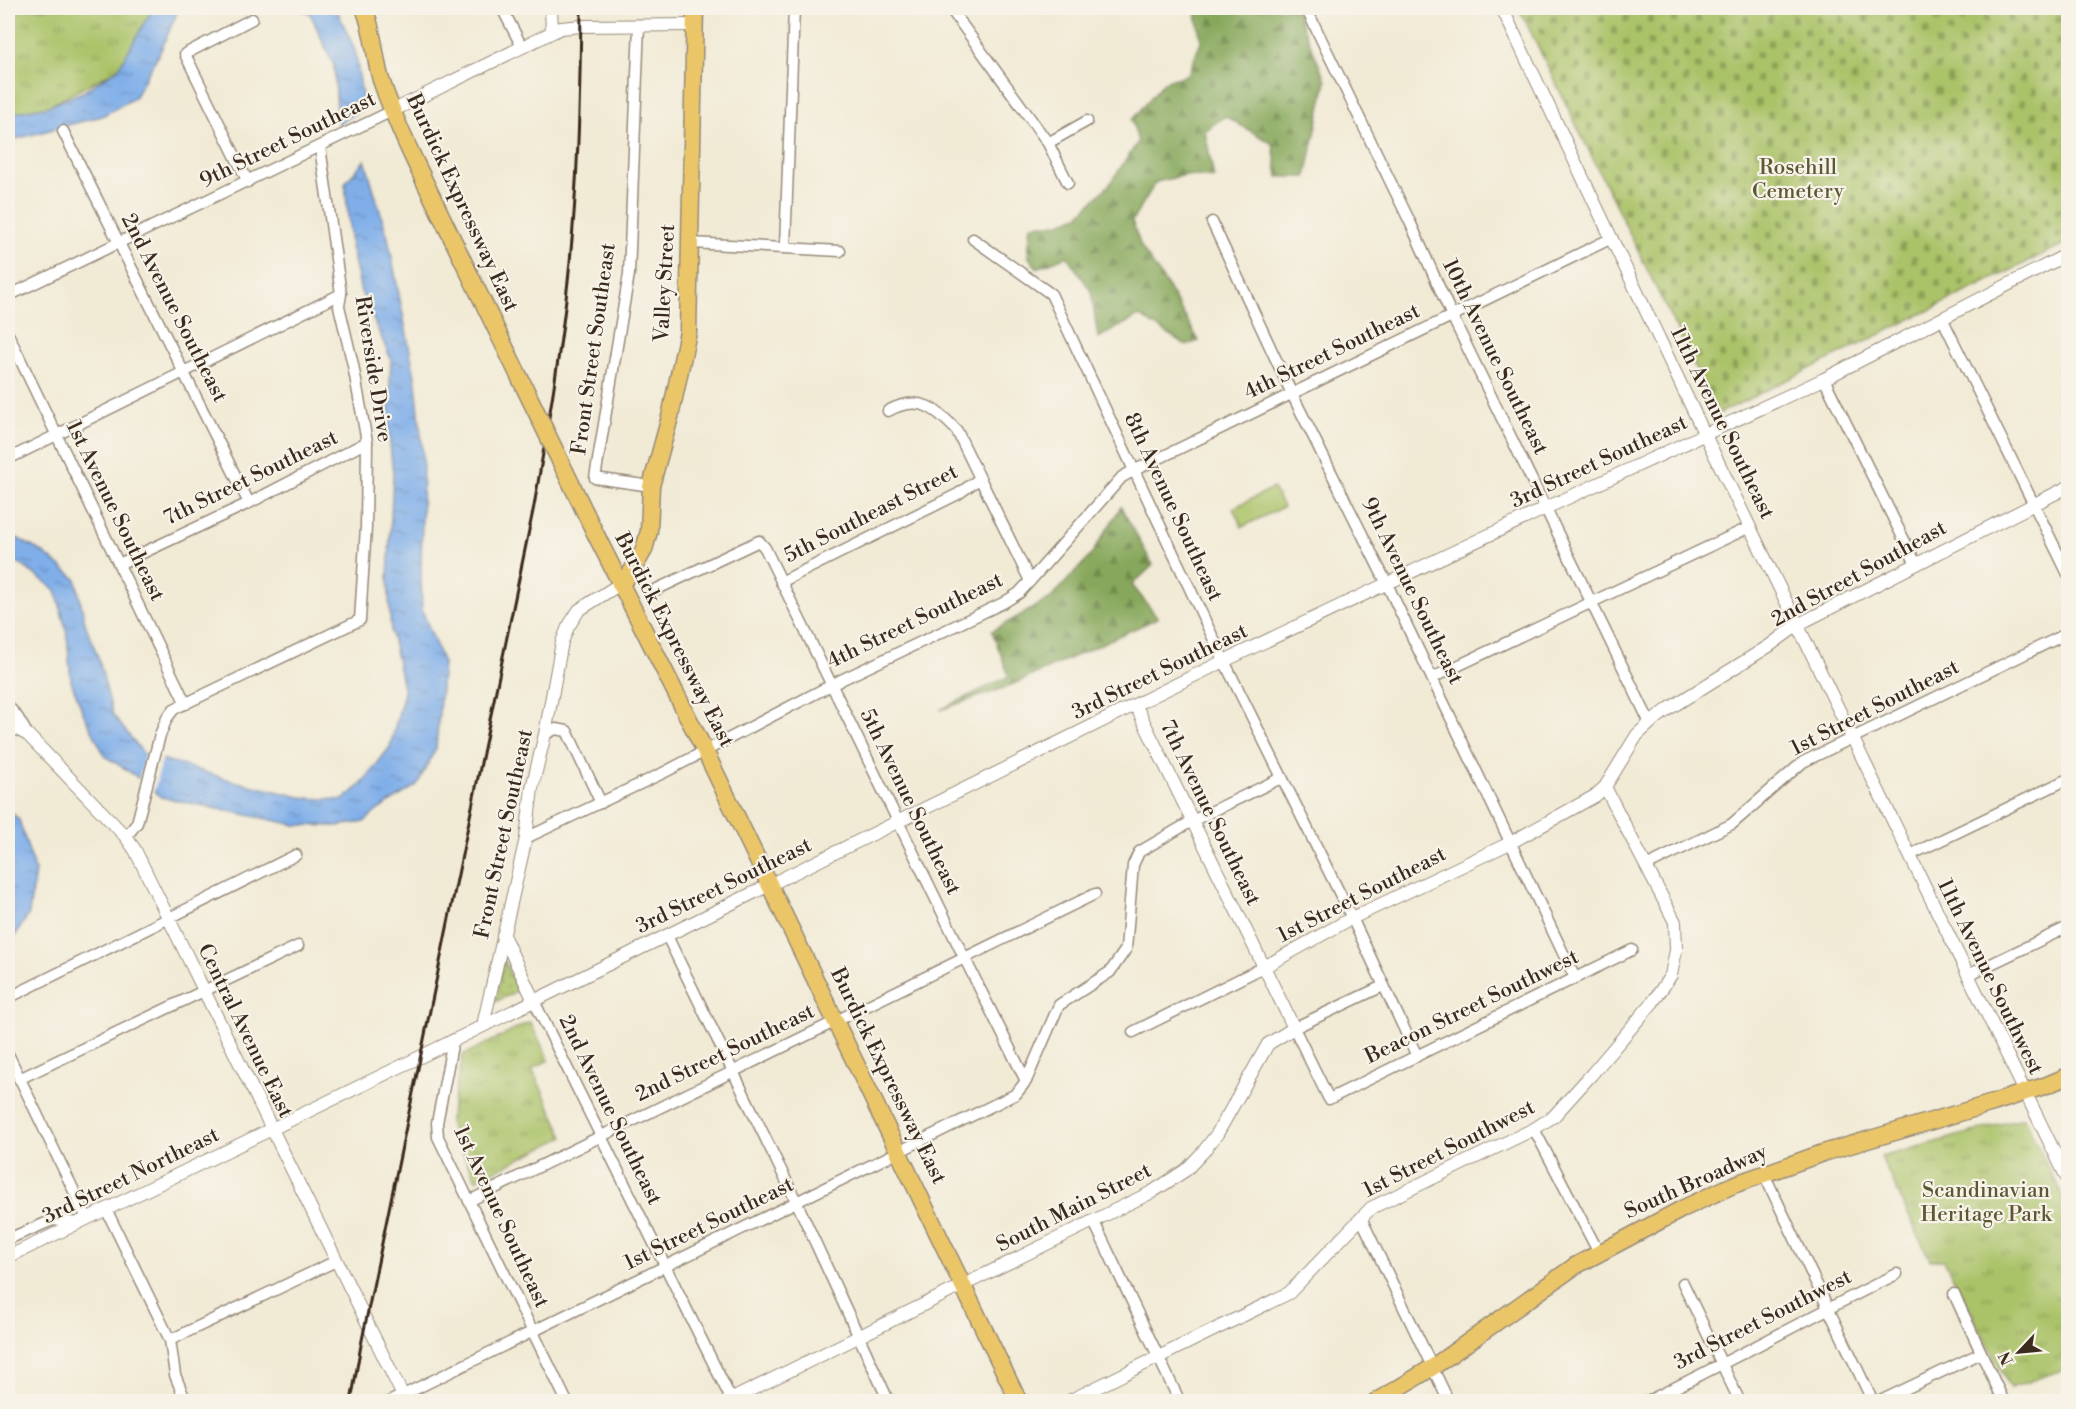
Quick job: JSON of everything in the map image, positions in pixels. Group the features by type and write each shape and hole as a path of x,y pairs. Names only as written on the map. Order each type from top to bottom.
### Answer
{"main road":[{"name":"Burdick Expressway East","path":"364,8 372,28 380,76 392,111 433,199 620,584 770,884 1019,1401"},
{"name":"Valley Street","path":"620,584 630,574 644,550 649,531 651,486 670,417 688,332 695,8"},
{"name":"South Broadway","path":"1376,1401 1433,1367 1575,1266 1684,1208 1733,1185 1823,1153 2025,1092 2068,1076"}],"street":[{"path":"502,8 522,47"},
{"path":"551,8 552,32"},
{"path":"785,248 794,8"},
{"path":"950,8 1048,143 1068,183"},
{"name":"10th Avenue Southeast","path":"1306,8 1410,222 1452,316 1650,723"},
{"name":"11th Avenue Southeast","path":"1502,8 1704,433 1910,855"},
{"path":"248,182 185,54 252,19"},
{"name":"Front Street Southeast","path":"639,25 629,274 595,478 651,486"},
{"name":"9th Street Southeast","path":"8,296 248,182 552,32 574,26 695,25"},
{"path":"1048,143 1087,121"},
{"name":"2nd Avenue Southeast","path":"63,131 249,503"},
{"name":"Riverside Drive","path":"186,704 360,620 366,527 367,442 353,365 339,306 341,294 320,147"},
{"name":"9th Avenue Southeast","path":"1212,222 1292,394 1387,584 1575,978"},
{"name":"4th Street Southeast","path":"526,838 705,751 831,685 1003,603 1030,581 1122,477 1612,238"},
{"name":"8th Avenue Southeast","path":"973,239 1051,294 1224,662 1352,918 1417,1056"},
{"path":"691,243 840,251"},
{"path":"2065,256 2068,270"},
{"name":"3rd Street Southeast","path":"272,1129 1224,662 1704,433 1824,379 2065,256"},
{"path":"8,459 341,294"},
{"path":"1942,318 2068,574"},
{"name":"1st Avenue Southeast","path":"8,334 186,704"},
{"path":"1824,379 1916,564"},
{"path":"888,411 900,404 917,402 939,412 957,431 1030,581"},
{"name":"7th Street Southeast","path":"119,564 249,503 367,442"},
{"name":"5th Southeast Street","path":"781,582 958,494 979,479"},
{"name":"2nd Street Southeast","path":"1605,787 1637,735 1650,723 1799,624 2068,487"},
{"path":"1432,678 1750,527"},
{"name":"5th Avenue Southeast","path":"655,590 759,541 765,548 1026,1080"},
{"name":"Front Street Southeast","path":"483,1025 526,838 532,789 562,642 574,618 586,605 620,584"},
{"name":"1st Street Southeast","path":"1646,866 1732,824 1803,762 2068,633"},
{"path":"126,837 137,823 166,718 174,709 186,704"},
{"name":"Central Avenue East","path":"8,706 28,735 126,837 143,865 404,1398"},
{"name":"7th Avenue Southeast","path":"1136,706 1329,1099"},
{"path":"8,724 28,735"},
{"path":"545,734 555,729 567,731 601,803"},
{"path":"1026,1080 1059,1005 1110,972 1126,949 1133,865 1139,852 1192,821 1281,778"},
{"path":"1910,855 2068,779"},
{"name":"1st Street Southeast","path":"1133,1032 1264,967 1352,918 1510,843 1595,796 1605,787"},
{"name":"1st Street Southwest","path":"1067,1401 1289,1293 1371,1208 1534,1129 1554,1116 1591,1076 1653,1002 1671,975 1676,950 1675,922 1605,787"},
{"path":"8,998 296,855"},
{"name":"11th Avenue Southwest","path":"1910,855 2068,1180"},
{"name":"2nd Street Southeast","path":"469,1201 1095,894"},
{"path":"1968,975 2068,927"},
{"name":"2nd Avenue Southeast","path":"503,933 730,1401"},
{"path":"667,936 797,1203 889,1401"},
{"path":"19,1079 298,946"},
{"name":"Beacon Street Southwest","path":"1329,1099 1632,950"},
{"name":"South Main Street","path":"730,1401 1152,1192 1186,1170 1217,1134 1268,1044 1294,1028 1383,986"},
{"name":"1st Avenue Southeast","path":"453,1040 437,1123 438,1137 567,1401"},
{"path":"8,1054 83,1221 52,1220 8,1239"},
{"name":"1st Street Southeast","path":"389,1401 404,1398 532,1330 1016,1095 1026,1080"},
{"name":"3rd Street Northeast","path":"8,1257 272,1129"},
{"path":"1534,1129 1599,1253"},
{"path":"1764,1174 1873,1401"},
{"path":"106,1209 170,1340 175,1375 186,1401"},
{"path":"1361,1218 1449,1401"},
{"path":"1093,1220 1180,1401"},
{"path":"170,1340 336,1261"},
{"name":"3rd Street Southwest","path":"1646,1401 1722,1365 1828,1307 1898,1274"},
{"path":"1683,1283 1740,1401"},
{"path":"1954,1294 2004,1401"},
{"path":"1878,1401 1981,1353"}],"green space":[{"path":"8,8 160,8 118,69 49,106 8,115"},
{"path":"1195,8 1295,8 1326,81 1306,177 1278,177 1273,144 1225,116 1205,131 1214,178 1186,175 1156,182 1132,221 1141,247 1166,284 1199,341 1186,345 1139,316 1098,338 1091,291 1067,256 1037,268 1028,256 1031,225 1060,223 1078,216 1109,185 1138,142 1132,120 1164,82 1188,74 1201,41"},
{"name":"Rosehill Cemetery","path":"1519,8 2068,8 2068,242 1718,414"},
{"path":"1273,488 1283,507 1242,527 1233,508"},
{"path":"1121,507 1153,565 1132,585 1158,618 1007,687 940,710 1009,676 992,631 1051,598 1091,555"},
{"path":"504,959 517,991 495,1002"},
{"path":"530,1022 549,1060 532,1069 564,1137 476,1180 449,1123 463,1055"},
{"name":"Scandinavian Heritage Park","path":"2024,1118 2068,1207 2068,1368 2010,1388 1944,1260 1930,1260 1881,1157"}],"water":[{"path":"153,8 179,8 161,50 134,98 102,116 8,141 8,114 49,106 83,92 118,69"},
{"path":"298,8 336,8 355,50 364,107 338,125 334,66 310,13"},
{"path":"365,160 388,238 416,382 423,456 422,610 443,663 436,748 417,785 378,810 364,822 337,826 296,825 161,797 133,774 105,756 84,715 71,681 67,634 56,590 8,555 8,533 42,552 76,579 85,623 99,660 113,715 143,753 233,781 305,798 343,800 361,785 390,747 404,692 391,632 388,578 393,475 388,423 391,359 361,292 351,246 345,183"},
{"path":"8,809 19,820 35,871 29,914 8,947"}],"pier":[{"path":"146,751 163,757 153,794 138,782"}],"railway":[{"path":"351,1402 534,506 548,422 565,309 574,213 581,8"}]}
